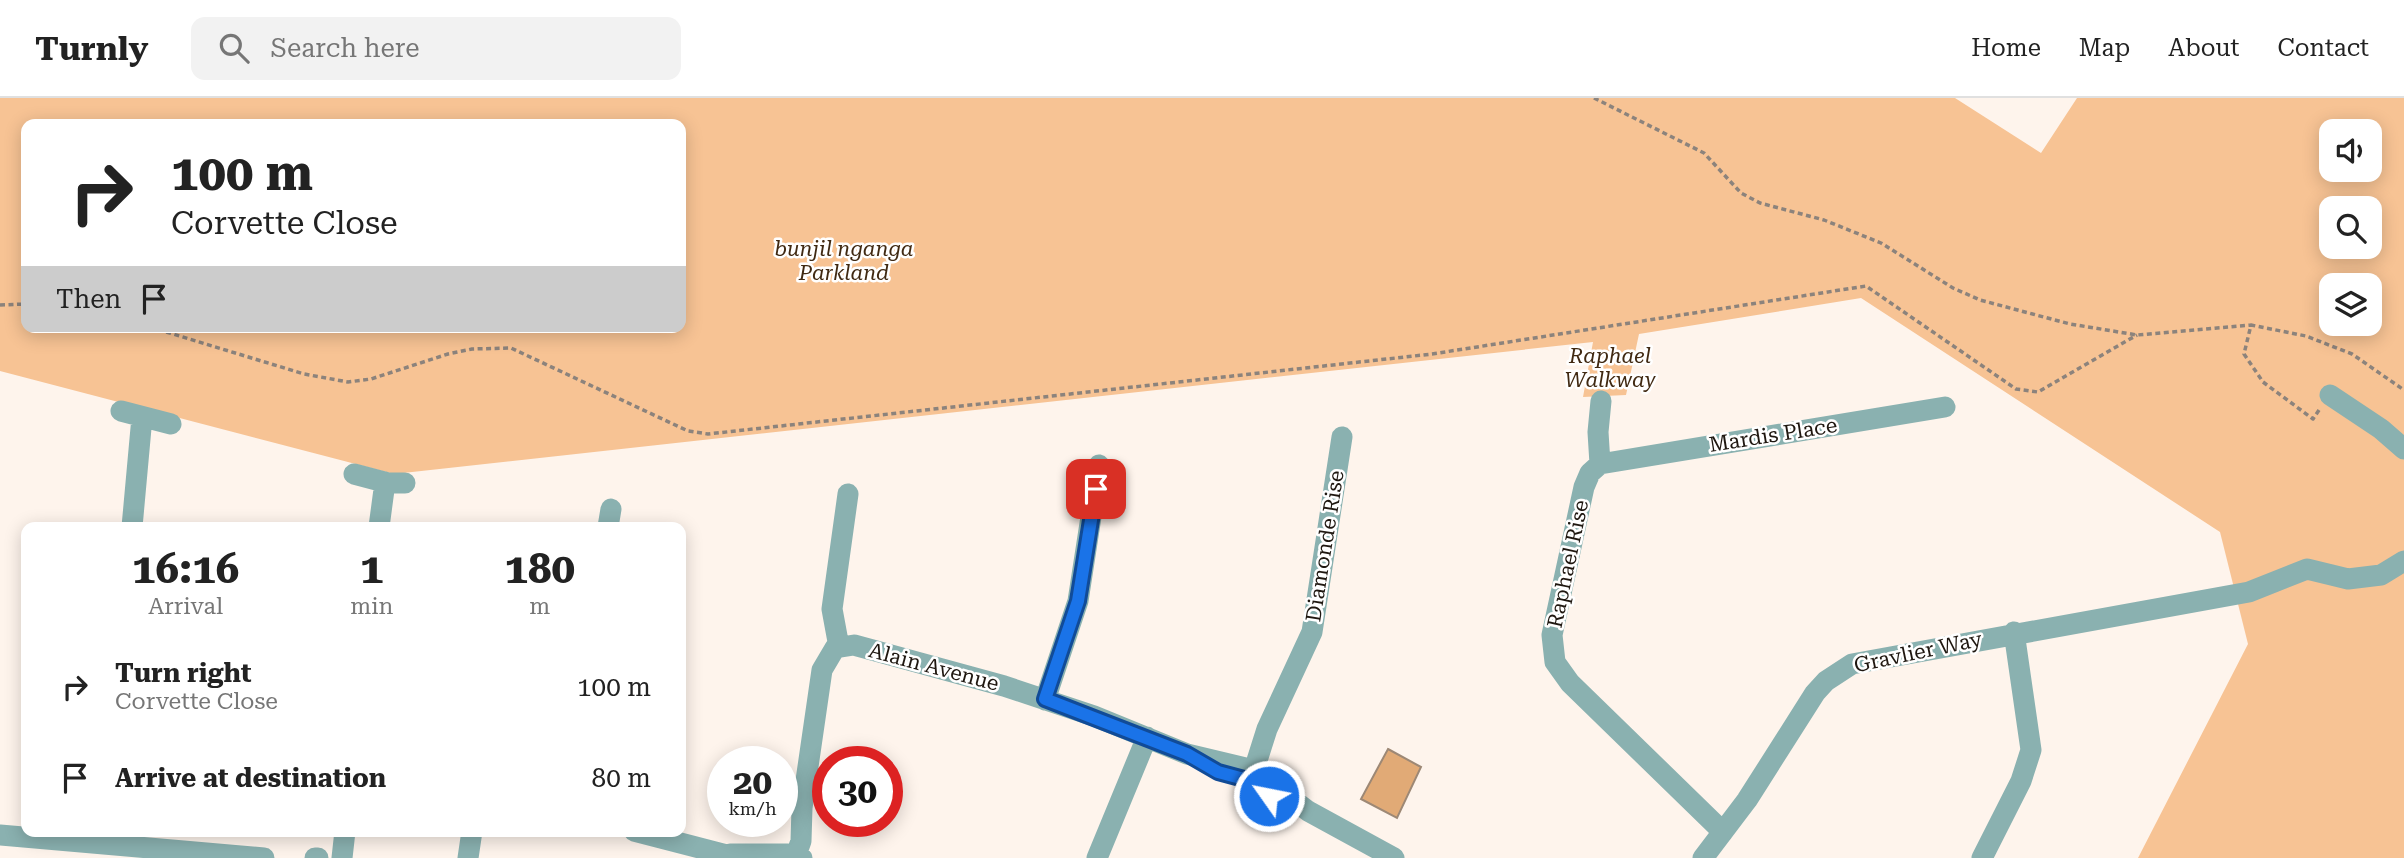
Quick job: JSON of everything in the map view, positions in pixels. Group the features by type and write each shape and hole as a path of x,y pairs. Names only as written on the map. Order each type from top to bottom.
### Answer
{"street":[{"path":"2330,395 2381,429 2404,449"},
{"path":"1601,401 1598,432 1601,464"},
{"name":"Mardis Place","path":"1601,464 1945,407"},
{"path":"121,411 171,425"},
{"path":"132,522 142,417"},
{"name":"Diamonde Rise","path":"1247,771 1315,619 1342,437"},
{"name":"Raphael Rise","path":"1601,464 1590,473 1584,487 1552,635 1555,662 1570,683 1723,832"},
{"path":"1045,699 1078,601 1099,465"},
{"path":"354,474 395,483 381,522"},
{"path":"839,646 832,609 848,494"},
{"name":"Gravlier Way","path":"1703,858 1747,800 1815,693 1839,670 1868,659 2249,592 2307,569 2348,579 2381,575 2404,561"},
{"path":"1982,858 2021,781 2031,750 2014,632"},
{"name":"Alain Avenue","path":"794,857 822,670 831,652 839,646 865,647 914,659 1045,699 1187,754 1247,771 1308,811 1394,858"},
{"path":"1097,858 1147,737"},
{"path":"0,835 21,837"},
{"path":"22,837 264,858"},
{"path":"342,858 344,837"},
{"path":"468,858 471,837"},
{"path":"658,837 734,856 794,857"}],"path":[{"path":"1594,98 1704,153 1741,193 1760,203 1824,220 1881,243 1953,288 2017,311 2137,335 2251,325 2306,336 2352,354 2404,390"},
{"path":"170,333 304,374 348,382 371,379 448,354 472,349 511,348 688,431 708,434 1432,355 1866,286 2016,389 2038,392 2137,335"},
{"path":"0,305 21,304"},
{"path":"2251,325 2244,354 2263,382 2313,419 2330,395"}],"green space":[{"name":"bunjil nganga Parkland","path":"0,98 1955,98 2041,153 2077,98 2404,98 2404,858 2138,858 2248,644 2220,532 1861,298 1639,334 1626,395 1583,397 1593,342 394,474 0,371"}],"building":[{"path":"1388,749 1421,767 1397,818 1361,799"}],"route":[{"path":"1096,489 1078,601 1045,699 1187,754 1218,772 1244,779 1269,796"}],"park label":[{"name":"Raphael Walkway","path":"1610,368"}]}
